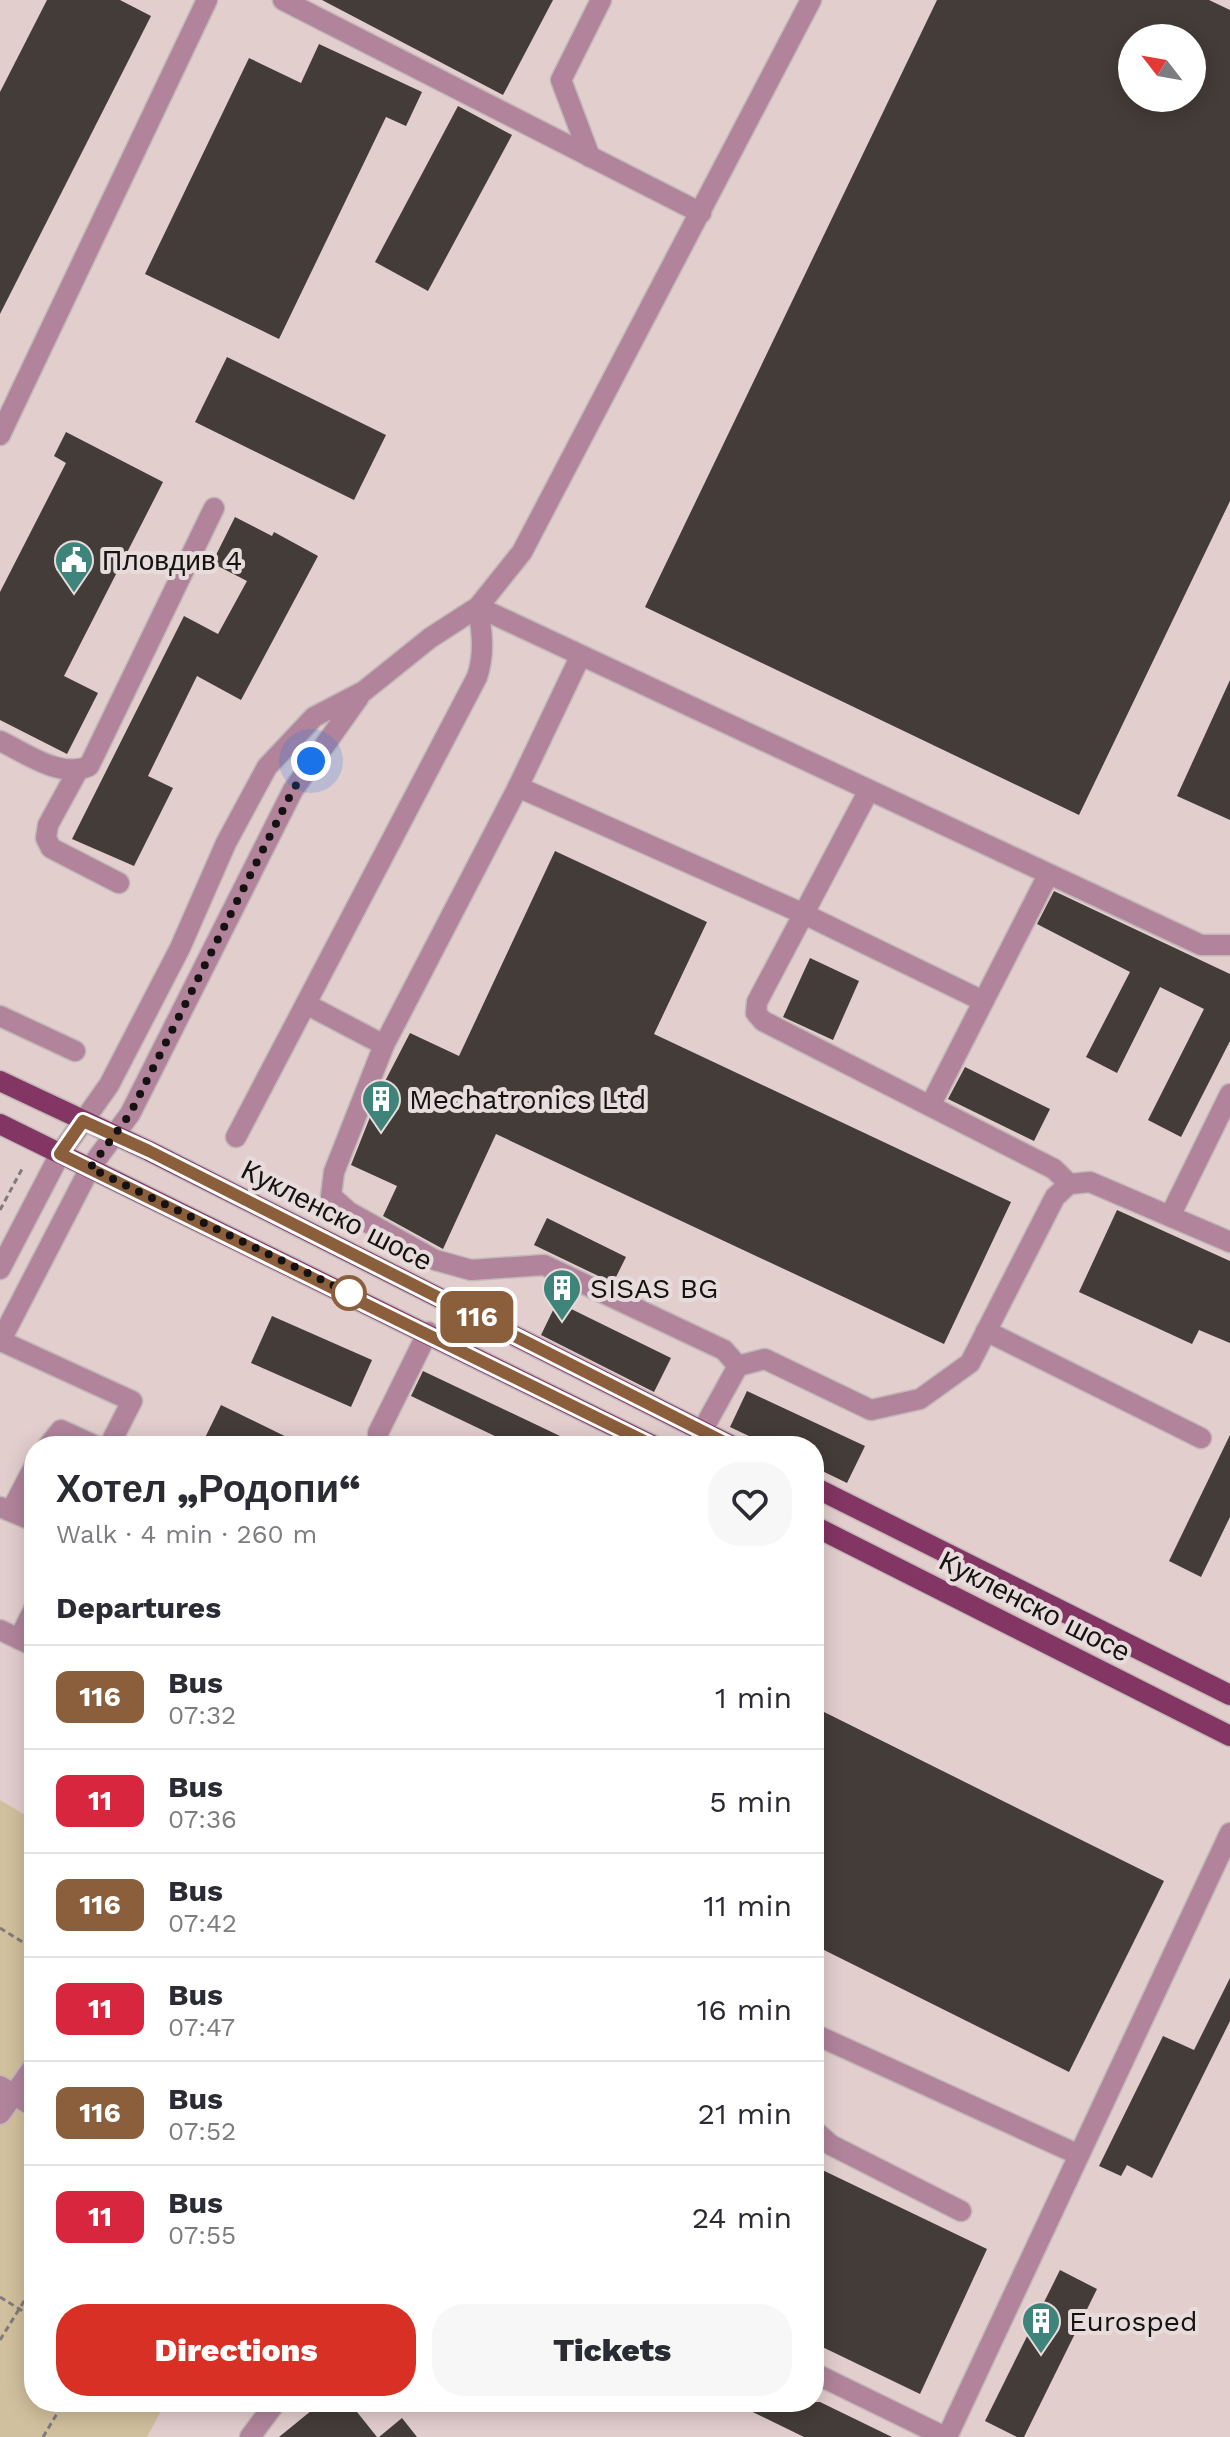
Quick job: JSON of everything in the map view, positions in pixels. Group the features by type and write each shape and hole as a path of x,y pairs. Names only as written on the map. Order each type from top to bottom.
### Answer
{"main road":[{"name":"Кукленско шосе","path":"0,1081 712,1436"},
{"path":"0,1124 634,1436"},
{"name":"Кукленско шосе","path":"824,1492 1230,1695"},
{"name":"Кукленско шосе","path":"824,1531 1230,1736"}],"street":[{"path":"0,435 207,0"},
{"path":"283,0 701,213"},
{"path":"590,157 561,80 601,0"},
{"path":"0,1269 60,1154 109,1085 180,948 226,843 267,767 314,717 364,691 430,638 478,607 522,552 811,0"},
{"path":"0,741 61,770 77,772 89,766 214,508"},
{"path":"478,607 868,792 1201,945 1230,945"},
{"path":"236,1137 477,677 483,661 478,607"},
{"path":"580,657 518,787 384,1045 334,1172 331,1196 349,1212 435,1260 471,1270 544,1265 724,1350 738,1366"},
{"path":"114,1436 132,1401 0,1342 90,1168 130,1114 293,790 364,691"},
{"path":"77,772 46,838 51,848 119,883"},
{"path":"518,787 804,914 983,1001"},
{"path":"868,792 757,1002 756,1013 763,1021 1054,1169 1069,1184"},
{"path":"931,1104 1048,875"},
{"path":"306,1004 384,1045"},
{"path":"0,1016 75,1051"},
{"path":"1170,1216 1230,1094"},
{"path":"702,1431 738,1366 765,1359 871,1410 920,1399 970,1363 1055,1197 1069,1184 1090,1182 1230,1242"},
{"path":"986,1331 1201,1438"},
{"path":"378,1436 428,1332"},
{"path":"56,1436 61,1430 74,1436"},
{"path":"24,1481 5,1509 24,1517"},
{"path":"0,1630 24,1641"},
{"path":"824,2378 946,2437 1230,1833"},
{"path":"824,2039 1077,2154"},
{"path":"0,2114 8,2091 24,2076"},
{"path":"824,2139 961,2211"},
{"path":"250,2437 269,2412"}],"path":[{"path":"0,1210 22,1169"},
{"path":"0,1928 24,1943"},
{"path":"0,2297 24,2311"},
{"path":"0,2340 24,2303"},
{"path":"43,2437 58,2412"}],"shaded area":[{"path":"0,0 1230,0 1230,2437 147,2437 161,2412 824,2412 824,1436 24,1436 24,1814 0,1800"},
{"path":"0,1800 24,1814 24,2412 161,2412 147,2437 0,2437"}],"building":[{"path":"47,0 120,0 151,16 0,314 0,92"},
{"path":"322,0 553,0 503,95"},
{"path":"937,0 1209,0 1230,10 1230,501 1079,815 645,607"},
{"path":"319,44 422,92 406,126 386,117 279,339 145,274 249,58 301,83"},
{"path":"458,106 512,135 428,291 375,262"},
{"path":"227,357 386,435 354,500 195,422"},
{"path":"66,432 163,482 64,676 98,693 67,754 0,720 0,592 66,463 54,456"},
{"path":"235,517 272,536 274,532 318,556 241,700 197,676 148,776 173,788 134,866 72,839 184,616 218,634 247,581 212,563"},
{"path":"1230,680 1230,820 1177,796"},
{"path":"555,851 707,922 654,1034 1011,1202 944,1344 496,1134 443,1249 383,1216 397,1186 351,1165 382,1087 410,1033 459,1056"},
{"path":"1054,891 1230,974 1230,1041 1181,1137 1148,1120 1204,1009 1160,987 1117,1073 1086,1057 1130,972 1037,924"},
{"path":"810,958 859,981 833,1040 783,1017"},
{"path":"965,1067 1050,1109 1034,1141 948,1099"},
{"path":"1117,1210 1230,1261 1230,1343 1199,1330 1192,1344 1079,1292"},
{"path":"547,1218 626,1257 613,1283 534,1245"},
{"path":"557,1302 671,1358 654,1392 541,1335"},
{"path":"272,1316 372,1360 351,1407 251,1363"},
{"path":"423,1371 560,1436 495,1436 411,1396"},
{"path":"747,1391 865,1446 847,1483 824,1472 824,1436 749,1436 730,1427"},
{"path":"221,1405 285,1436 206,1436"},
{"path":"1230,1435 1230,1517 1201,1577 1169,1561"},
{"path":"824,1712 1164,1881 1069,2072 824,1950"},
{"path":"1230,1978 1230,2021 1152,2178 1127,2165 1121,2176 1099,2166 1163,2036 1194,2050"},
{"path":"824,2171 987,2249 920,2394 824,2348"},
{"name":"Eurosped","path":"1060,2270 1097,2289 1024,2437 1017,2437 985,2421"},
{"path":"824,2404 892,2437 804,2437 753,2412 824,2412"},
{"path":"310,2412 357,2412 377,2437 279,2437"},
{"path":"402,2418 417,2437 379,2437"}],"bus line":[{"name":"116","path":"634,1436 60,1154 83,1121 149,1151 712,1436"}],"place":[{"name":"Пловдив 4","path":"74,594"},
{"name":"Mechatronics Ltd","path":"381,1133"},
{"name":"SISAS BG","path":"562,1322"},
{"name":"Eurosped","path":"1041,2355"}],"route":[{"path":"311,761 293,790 130,1114 90,1168 349,1293"}]}
